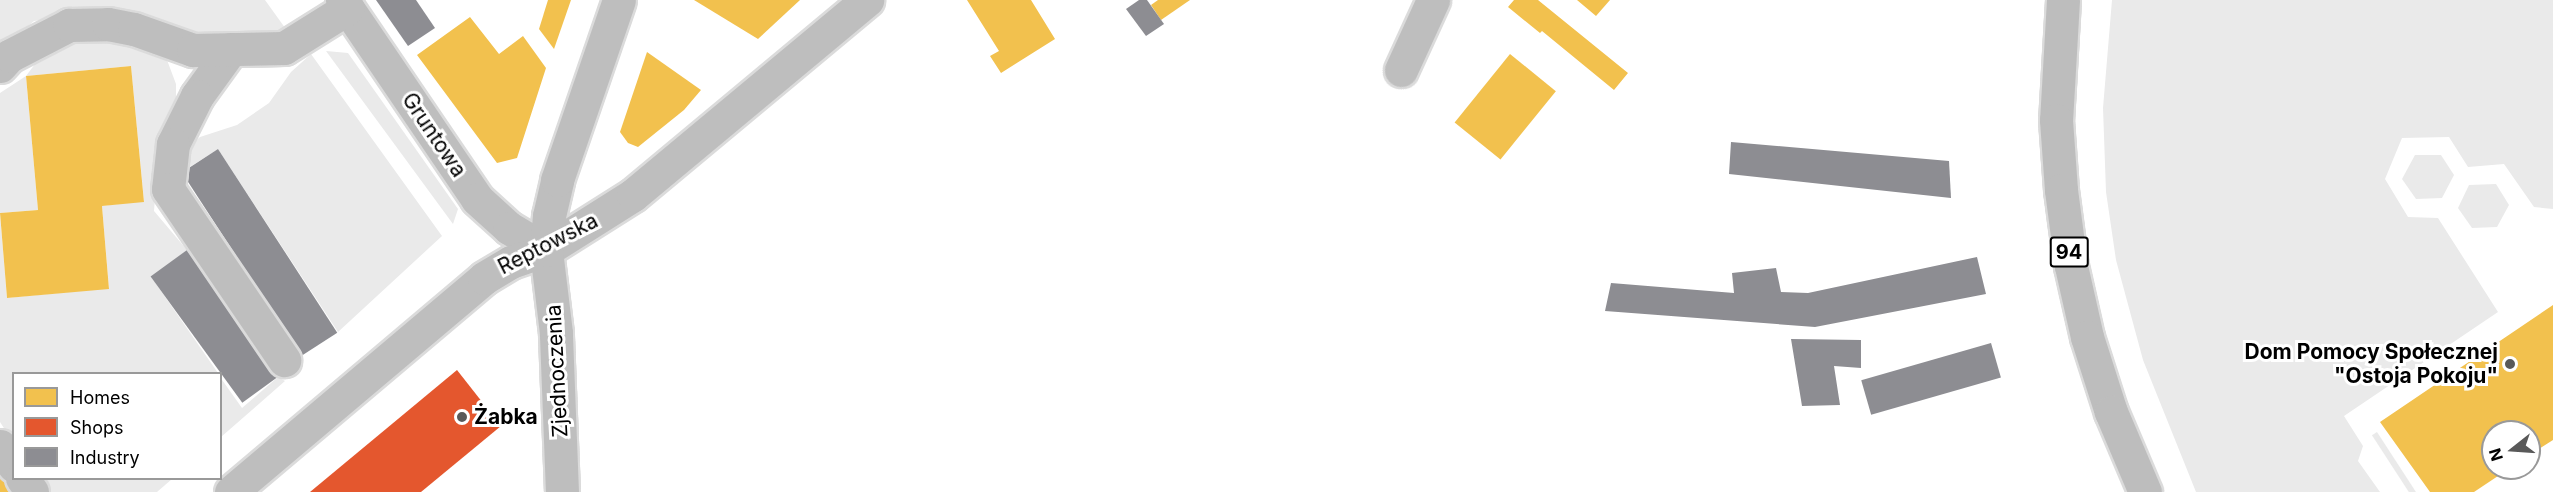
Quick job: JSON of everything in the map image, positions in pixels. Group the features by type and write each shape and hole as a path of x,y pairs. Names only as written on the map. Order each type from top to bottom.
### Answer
{"main road":[{"name":"94","path":"2063,0 2056,120 2061,190 2071,266 2087,337 2111,411 2145,492"}],"street":[{"name":"Zjednoczenia","path":"562,492 556,333 546,250 556,180 619,0"},
{"name":"Reptowska","path":"231,492 484,278 512,262 546,250 633,195 867,0"},
{"path":"1401,70 1433,0"},
{"name":"Gruntowa","path":"345,4 477,199 509,228 546,250"},
{"path":"0,66 9,56 69,25 108,24 134,29 193,50 284,48 345,4"},
{"path":"231,50 197,96 173,144 168,189 284,360"},
{"path":"0,446 12,463"}],"shaded area":[{"path":"0,0 265,0 288,32 226,34 177,31 98,12 34,21 0,50"},
{"path":"2112,0 2553,0 2553,209 2534,207 2504,164 2468,167 2449,137 2402,138 2385,179 2408,217 2438,218 2498,312 2344,416 2363,446 2358,461 2380,492 2196,492 2143,360 2116,260 2106,192 2103,108"},
{"path":"68,39 136,39 167,60 176,84 176,112 159,148 154,211 187,250 152,278 217,372 12,372 12,440 0,422 0,214 7,298 109,288 102,206 144,201 131,66 26,76 47,48"},
{"path":"326,51 348,53 458,209 453,224"},
{"path":"311,54 442,236 338,332 218,149 182,172 185,150 200,137 237,125 269,103 291,72"},
{"path":"26,76 38,210 0,213 0,93"},
{"path":"2415,155 2441,155 2454,175 2442,198 2416,199 2402,179"},
{"path":"2496,184 2509,205 2497,227 2472,228 2458,208 2469,185"},
{"path":"278,377 285,381 222,436 222,380 242,408"},
{"path":"2377,432 2416,492 2409,492 2372,435"},
{"path":"39,480 171,480 157,492 48,492"}],"building: Homes":[{"path":"548,0 571,0 554,49 539,29"},
{"path":"694,0 800,0 758,39"},
{"path":"967,0 1031,0 1055,39 1001,73 990,56 999,51"},
{"path":"1158,0 1190,0 1161,20 1151,5"},
{"path":"1514,0 1538,0 1628,73 1614,90 1542,31 1540,33 1508,7"},
{"path":"1577,0 1610,0 1596,16"},
{"path":"470,17 499,54 523,36 546,68 517,158 497,163 417,55"},
{"path":"647,52 701,90 684,110 638,147 628,143 620,132"},
{"path":"1510,54 1556,91 1500,160 1455,122"},
{"path":"131,66 144,202 102,206 109,289 7,298 0,213 38,210 26,76"},
{"name":"Dom Pomocy Społecznej \"Ostoja Pokoju\"","path":"2553,305 2553,440 2541,448 2541,420 2481,420 2481,480 2492,480 2474,492 2430,492 2380,422"},
{"path":"0,467 17,492 0,492"}],"building: Shops":[{"path":"457,370 501,426 421,492 310,492"}],"building: Industry":[{"path":"376,0 416,0 435,28 408,46"},
{"path":"1139,0 1147,0 1164,24 1146,36 1126,9"},
{"path":"1731,142 1949,161 1951,198 1729,174"},
{"path":"218,149 337,333 301,356 182,172"},
{"path":"187,250 279,376 242,403 151,276"},
{"path":"1977,257 1986,294 1815,327 1605,311 1611,283 1734,293 1732,273 1776,268 1781,292 1808,293"},
{"path":"1791,339 1861,340 1861,368 1834,366 1840,405 1802,406"},
{"path":"1991,343 2001,378 1871,415 1861,380"}],"place":[{"name":"Dom Pomocy Społecznej \"Ostoja Pokoju\"","path":"2510,364"},
{"name":"Żabka","path":"462,417"}]}
